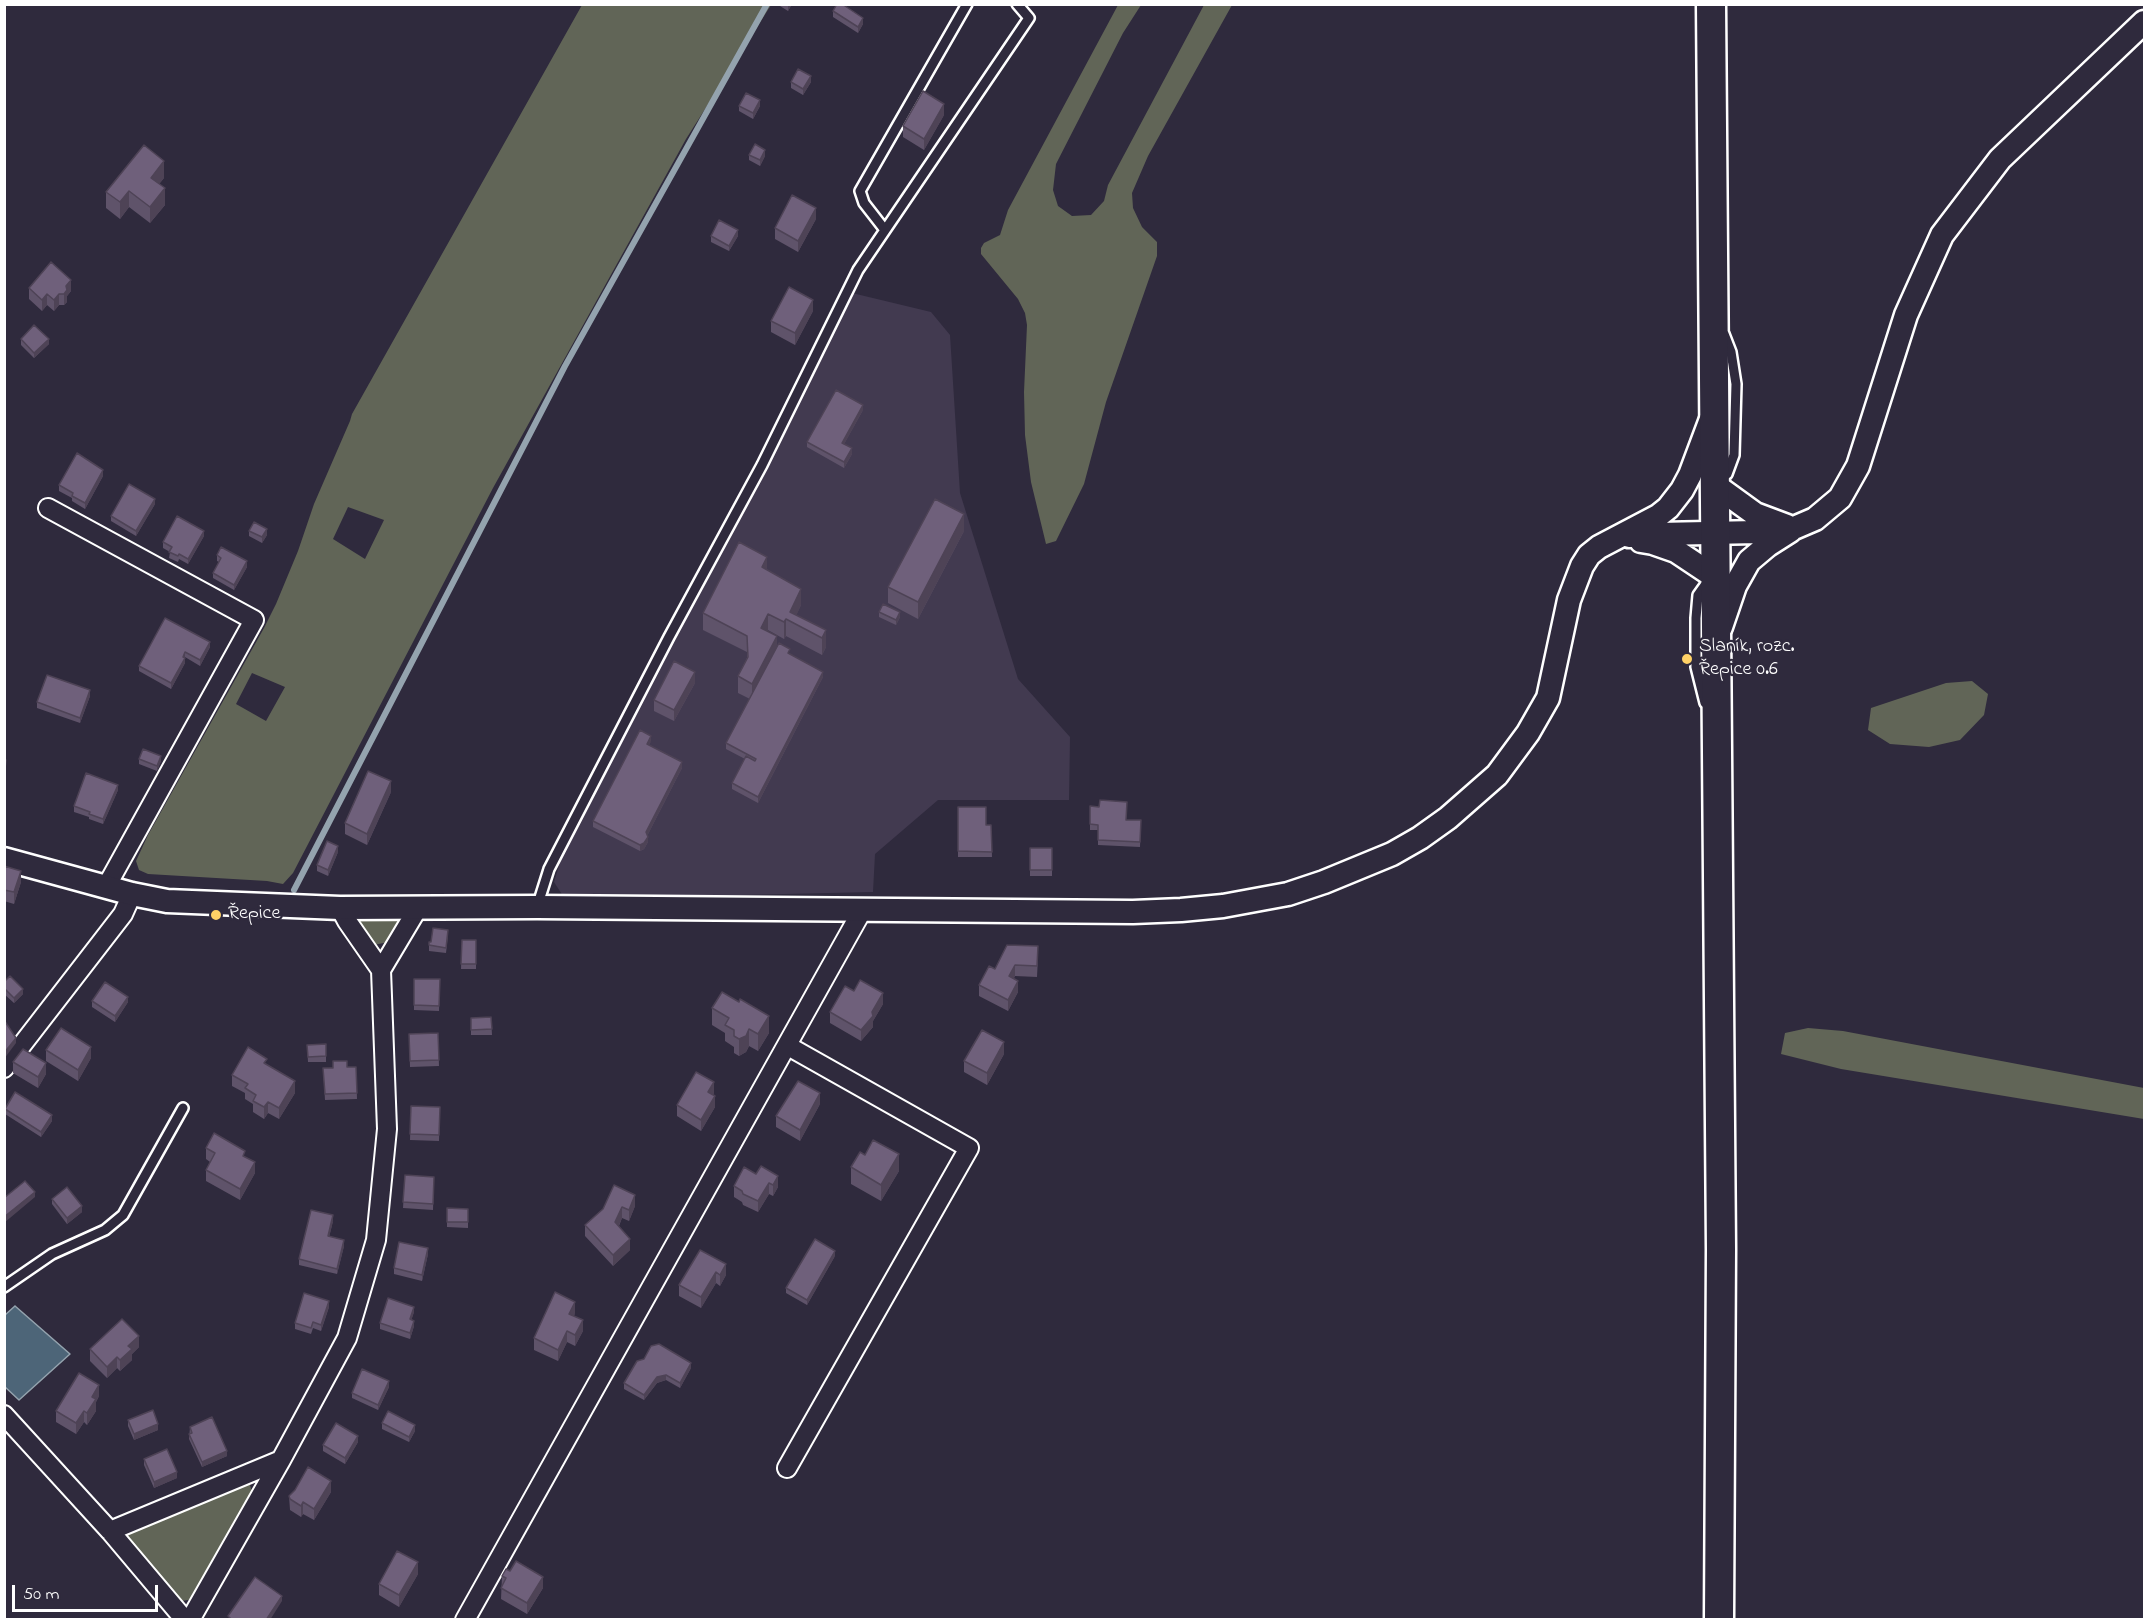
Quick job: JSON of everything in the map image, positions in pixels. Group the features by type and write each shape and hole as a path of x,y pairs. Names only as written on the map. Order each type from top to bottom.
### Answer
{"main road":[{"path":"1712,4 1720,1238 1719,1620"}],"street":[{"path":"1716,643 1735,586 1749,561 1794,528 1815,519 1829,509 1852,480 1864,451 1906,315 1942,235 2000,159 2145,22"},
{"path":"4,859 132,894 167,901 340,908 1152,911 1202,908 1288,894 1392,854 1420,838 1472,798 1497,775 1539,716 1550,690 1569,600 1578,573 1589,555 1658,516 1674,501 1689,475 1714,409"},
{"path":"1715,484 1755,514 1794,528"},
{"path":"48,508 255,620 106,887"},
{"path":"1612,540 1644,534 1757,532 1794,528"},
{"path":"1612,540 1665,546 1715,577"},
{"path":"4,1068 123,914 132,894"},
{"path":"190,1620 347,1338 376,1240 387,1129 381,970 340,908"},
{"path":"381,970 418,908"},
{"path":"465,1620 863,909"},
{"path":"787,1468 969,1148 788,1046"},
{"path":"4,1415 110,1531 185,1620"},
{"path":"110,1531 281,1460"}],"lane":[{"path":"885,230 864,203 861,191 967,4"},
{"path":"537,907 549,869 762,465 858,270 1029,18 1017,4"},
{"path":"1713,316 1729,345 1736,384 1734,455 1727,474 1715,484"},
{"path":"1715,577 1703,585 1696,603 1696,667 1716,740"},
{"path":"4,1287 52,1254 105,1230 123,1215 183,1108"}],"shaded area":[{"path":"852,293 931,312 950,335 960,493 1018,679 1070,737 1069,800 938,800 875,854 873,892 565,899 554,882 566,843"}],"green space":[{"path":"582,5 771,5 686,139 493,488 293,873 283,884 267,881 148,874 139,870 136,861 148,835 276,604 314,504 352,414","holes":["348,507 384,520 365,559 333,539","252,673 285,687 266,721 236,704"]},
{"path":"1118,5 1141,5 1123,33 1056,164 1053,190 1058,206 1072,216 1091,215 1104,201 1108,185 1204,5 1232,5 1148,156 1132,193 1133,208 1142,227 1157,242 1157,256 1106,402 1084,484 1056,541 1046,544 1031,482 1025,435 1027,325 1025,313 1018,299 981,254 981,248 984,243 1000,235 1008,210"},
{"path":"1972,681 1988,694 1984,715 1960,740 1929,747 1890,744 1868,730 1871,708 1946,683"},
{"path":"359,918 401,918 402,920 388,942 374,945 356,923"},
{"path":"1808,1028 1843,1031 2144,1088 2144,1119 1841,1069 1781,1054 1785,1033"},
{"path":"242,1483 250,1485 253,1495 194,1599 182,1601 177,1598 125,1535 125,1531"}],"water":[{"path":"15,1306 70,1354 19,1400 4,1386 5,1315"}],"building":[{"path":"837,4 842,4 863,18 858,27 833,11"},
{"path":"798,69 811,76 803,89 791,82"},
{"path":"923,91 944,104 924,139 903,126"},
{"path":"746,93 760,100 753,113 739,106"},
{"path":"755,144 765,150 760,160 749,155"},
{"path":"144,145 164,161 151,178 165,188 150,207 129,191 120,202 106,192"},
{"path":"792,195 816,208 798,241 775,228"},
{"path":"719,220 738,230 729,246 711,236"},
{"path":"51,262 71,280 64,294 59,294 54,300 47,294 42,300 29,288"},
{"path":"789,287 813,300 795,333 771,321"},
{"path":"34,325 49,339 34,353 21,339"},
{"path":"836,390 863,405 842,443 852,448 844,462 807,442"},
{"path":"77,453 103,470 85,503 59,485"},
{"path":"129,484 155,499 136,531 111,516"},
{"path":"935,499 964,514 918,602 888,587"},
{"path":"177,516 204,531 188,559 169,552 172,547 163,542"},
{"path":"254,522 267,529 262,537 249,531"},
{"path":"739,542 767,557 762,567 801,589 790,612 826,630 822,638 786,619 784,622 768,614 761,628 777,636 752,684 738,676 748,657 747,636 703,613"},
{"path":"221,547 247,561 234,585 213,573 221,558 217,555"},
{"path":"883,604 900,612 896,620 879,612"},
{"path":"165,618 210,642 200,660 185,652 183,657 185,658 171,683 139,666"},
{"path":"779,643 790,649 788,653 823,672 758,797 732,783 746,756 755,761 756,759 726,743"},
{"path":"674,661 695,672 674,710 654,700"},
{"path":"47,675 90,690 80,718 37,702"},
{"path":"640,730 651,736 647,744 682,762 646,832 648,837 640,845 593,821"},
{"path":"143,749 161,756 157,766 139,759"},
{"path":"368,771 391,781 367,834 345,823"},
{"path":"86,773 118,785 103,819 74,806"},
{"path":"1100,800 1127,802 1126,820 1141,820 1140,842 1098,840 1098,825 1090,824 1090,806 1099,807"},
{"path":"958,807 986,807 986,825 991,825 992,852 958,851"},
{"path":"327,841 338,846 328,870 317,865"},
{"path":"1030,848 1052,848 1052,870 1030,870"},
{"path":"4,866 21,871 14,892 4,890"},
{"path":"433,928 448,930 446,948 429,945"},
{"path":"462,940 476,940 476,964 461,964"},
{"path":"1007,945 1038,946 1037,966 1015,965 1009,976 1018,981 1008,1000 979,985 989,966 995,969"},
{"path":"10,976 23,989 14,998 4,988 4,982"},
{"path":"414,979 440,979 439,1006 414,1005"},
{"path":"860,980 883,993 872,1012 873,1016 861,1030 830,1012 845,986 854,991"},
{"path":"105,982 128,997 115,1016 92,1001"},
{"path":"722,992 739,1002 740,999 769,1016 758,1034 749,1029 746,1036 739,1039 734,1036 734,1030 725,1025 729,1018 712,1008"},
{"path":"491,1017 492,1029 471,1030 471,1018"},
{"path":"4,1020 16,1038 4,1053"},
{"path":"61,1028 91,1047 78,1070 46,1050"},
{"path":"982,1030 1004,1042 987,1073 964,1061"},
{"path":"438,1033 439,1060 410,1061 409,1034"},
{"path":"326,1044 326,1056 308,1057 307,1045"},
{"path":"248,1047 267,1059 264,1063 295,1081 279,1108 268,1102 264,1107 253,1101 256,1095 245,1088 248,1084 232,1075"},
{"path":"23,1049 46,1063 38,1077 13,1062"},
{"path":"333,1061 347,1061 347,1067 356,1067 357,1093 325,1094 323,1068 333,1068"},
{"path":"696,1072 714,1082 708,1092 715,1096 701,1120 677,1105"},
{"path":"798,1081 820,1093 800,1130 776,1116"},
{"path":"15,1092 52,1115 41,1132 5,1109"},
{"path":"411,1106 440,1107 439,1135 410,1134"},
{"path":"214,1133 245,1151 243,1156 255,1162 240,1189 206,1170 215,1153 206,1148"},
{"path":"873,1140 899,1154 881,1185 851,1167 860,1152 865,1155"},
{"path":"761,1166 778,1176 773,1185 769,1183 758,1201 743,1194 734,1186 744,1167 756,1174"},
{"path":"405,1175 434,1177 433,1204 403,1202"},
{"path":"25,1181 35,1192 4,1217 4,1198"},
{"path":"614,1185 635,1195 629,1210 622,1207 615,1222 630,1239 613,1255 585,1225 603,1209"},
{"path":"67,1187 82,1206 67,1218 52,1199"},
{"path":"447,1208 468,1209 468,1222 447,1222"},
{"path":"311,1210 333,1215 328,1236 344,1240 337,1269 299,1259"},
{"path":"815,1239 835,1251 807,1300 786,1288"},
{"path":"399,1242 428,1248 422,1275 394,1268"},
{"path":"700,1250 726,1264 720,1275 716,1272 701,1297 679,1285"},
{"path":"555,1292 575,1302 569,1314 583,1320 575,1335 567,1331 558,1350 534,1338"},
{"path":"304,1293 329,1301 321,1325 313,1322 311,1328 295,1323"},
{"path":"388,1298 414,1307 410,1319 414,1321 410,1333 380,1323"},
{"path":"122,1319 139,1336 128,1346 132,1349 120,1360 117,1357 107,1367 90,1349"},
{"path":"659,1344 691,1363 680,1383 666,1375 657,1377 644,1395 624,1383 637,1361 644,1359 651,1346"},
{"path":"362,1369 389,1381 378,1405 352,1393"},
{"path":"79,1373 99,1385 92,1397 96,1399 87,1413 84,1411 76,1423 56,1411"},
{"path":"153,1410 158,1424 134,1434 128,1420"},
{"path":"388,1411 415,1425 409,1437 382,1423"},
{"path":"212,1417 227,1451 202,1462 189,1434 192,1433 190,1427"},
{"path":"336,1423 358,1436 345,1458 323,1445"},
{"path":"167,1449 177,1472 154,1482 144,1459"},
{"path":"308,1467 331,1481 314,1509 303,1502 301,1506 289,1496"},
{"path":"397,1551 418,1562 399,1595 379,1584"},
{"path":"516,1561 543,1577 527,1603 501,1588 506,1578 502,1576 506,1569 510,1571"},
{"path":"255,1577 282,1596 266,1620 232,1620 228,1616"}],"waterway":[{"path":"294,890 565,366 767,4"}],"place":[{"name":"Slaník, rozc. Řepice 0.6","path":"1687,659"},
{"name":"Řepice","path":"216,915"}]}
